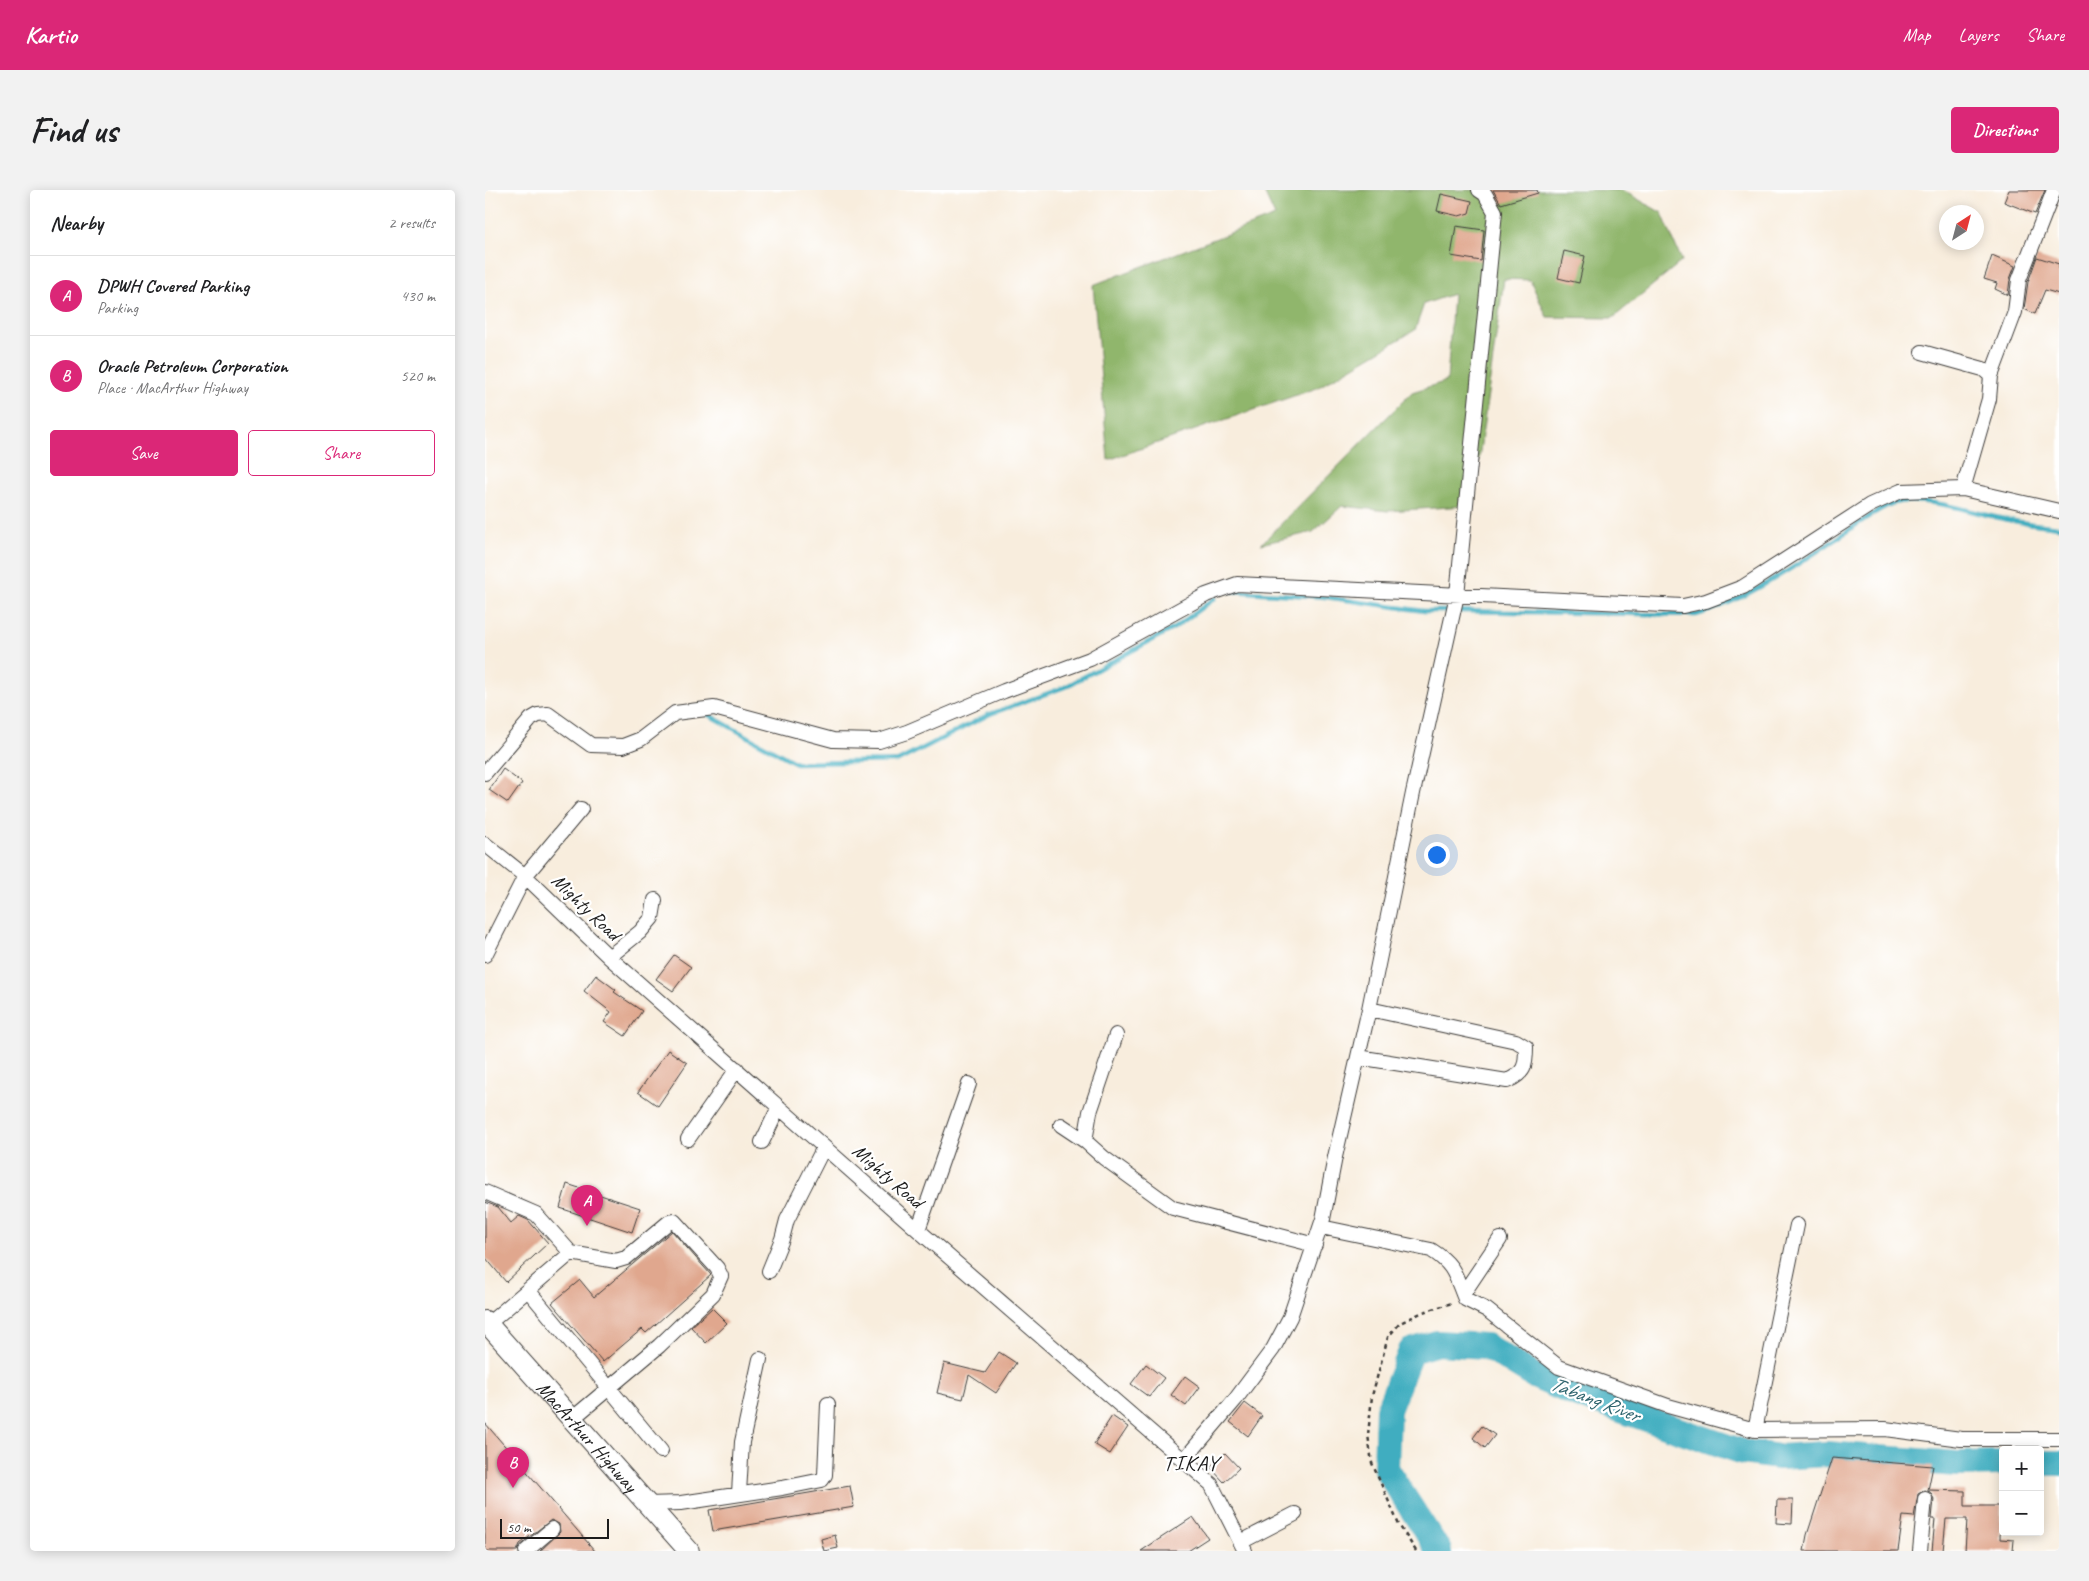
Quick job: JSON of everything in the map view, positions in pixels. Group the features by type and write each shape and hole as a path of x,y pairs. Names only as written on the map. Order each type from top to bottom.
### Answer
{"highway":[{"name":"MacArthur Highway","path":"487,1323 689,1551"}],"street":[{"path":"1184,1460 1235,1400 1273,1349 1290,1317 1321,1227 1457,595 1495,212 1488,199 1479,190"},
{"path":"1963,489 1989,399 1991,376 2015,312 2019,280 2054,190"},
{"path":"1922,352 1983,370 1991,376"},
{"path":"485,773 531,719 543,714 548,714 591,745 623,746 641,739 675,714 714,708 833,740 879,741 907,732 1004,691 1090,659 1206,595 1237,584 1683,606 1706,601 1743,587 1870,505 1901,491 1963,489 2059,511"},
{"path":"485,955 525,876 581,809"},
{"name":"Mighty Road","path":"485,844 525,876 609,957 918,1230 1211,1484 1243,1546"},
{"path":"609,957 640,932 652,918 655,900"},
{"path":"1358,1057 1507,1080 1518,1076 1526,1064 1526,1047 1516,1041 1369,1009"},
{"path":"1085,1141 1090,1112 1116,1035"},
{"path":"688,1139 737,1069"},
{"path":"918,1230 969,1084"},
{"path":"762,1142 779,1107"},
{"path":"1061,1125 1173,1208 1315,1245"},
{"path":"769,1271 783,1239 787,1220 824,1146"},
{"path":"485,1192 536,1214 571,1253 616,1261 626,1258 669,1222 674,1221 717,1268 721,1276 713,1294 659,1346 572,1419"},
{"path":"1755,1430 1797,1225"},
{"path":"1321,1227 1431,1250 1445,1258 1458,1278 1464,1296 1487,1310 1559,1367 1668,1406 1755,1430 1885,1429 1961,1439 2059,1439"},
{"path":"1464,1296 1500,1239"},
{"path":"487,1323 571,1253"},
{"path":"528,1290 661,1451"},
{"path":"739,1494 742,1442 760,1359"},
{"path":"647,1504 681,1503 822,1480 825,1475 828,1404"},
{"path":"1920,1551 1925,1499"},
{"path":"1243,1546 1295,1514"},
{"path":"526,1551 552,1529"}],"path":[{"path":"1416,1551 1399,1525 1372,1463 1368,1435 1372,1396 1388,1337 1400,1323 1464,1296"}],"green space":[{"path":"1263,190 1622,190 1662,213 1682,261 1613,318 1547,317 1530,280 1504,279 1472,508 1465,506 1388,511 1342,506 1313,532 1261,544 1412,392 1447,381 1453,294 1424,304 1415,330 1317,388 1108,460 1093,285 1275,216"}],"building":[{"path":"1493,190 1537,190 1538,193 1501,204"},
{"path":"2009,190 2045,190 2035,214 2004,202"},
{"path":"1441,194 1472,201 1469,213 1459,216 1437,211"},
{"path":"1456,226 1484,230 1481,261 1451,256"},
{"path":"1564,251 1585,256 1579,283 1558,278"},
{"path":"1992,256 2015,266 2010,279 2008,295 1995,289 1997,283 1984,279"},
{"path":"2037,257 2059,264 2059,294 2045,290 2035,314 2024,309 2028,282"},
{"path":"503,769 522,783 508,803 489,790"},
{"path":"674,955 691,967 673,991 656,979"},
{"path":"596,975 616,990 614,992 642,1011 625,1036 604,1022 611,1012 584,991"},
{"path":"668,1050 687,1063 658,1106 638,1092"},
{"path":"567,1184 640,1208 632,1232 560,1208"},
{"path":"485,1202 498,1207 511,1223 519,1216 528,1220 548,1243 506,1282 485,1257"},
{"path":"672,1231 711,1275 646,1333 642,1329 603,1362 552,1303 580,1280 594,1297"},
{"path":"712,1308 727,1323 706,1343 691,1327"},
{"path":"999,1352 1016,1363 996,1393 969,1375 963,1399 937,1393 944,1363 985,1373"},
{"path":"1146,1364 1164,1378 1149,1397 1131,1384"},
{"path":"1185,1376 1200,1387 1186,1406 1171,1395"},
{"path":"1245,1403 1262,1416 1248,1436 1230,1422"},
{"path":"1112,1416 1128,1427 1110,1454 1094,1444"},
{"path":"485,1423 595,1551 540,1551 560,1532 559,1524 551,1520 520,1544 517,1551 485,1551"},
{"path":"1482,1426 1495,1435 1485,1448 1473,1438"},
{"path":"1225,1453 1239,1468 1224,1482 1210,1467"},
{"path":"1832,1458 1933,1466 1928,1490 1965,1491 1965,1506 1999,1506 2000,1539 2014,1540 2013,1551 1965,1551 1967,1519 1946,1519 1943,1551 1932,1551 1935,1519 1932,1519 1934,1499 1930,1492 1925,1490 1918,1494 1914,1517 1903,1516 1898,1551 1804,1551 1807,1535"},
{"path":"850,1486 854,1507 713,1531 709,1510"},
{"path":"1777,1500 1793,1500 1792,1524 1776,1523"},
{"path":"1193,1517 1208,1538 1188,1551 1141,1551"},
{"path":"835,1535 838,1548 824,1551 821,1539"}],"waterway":[{"path":"1458,611 1696,615 1714,609 1750,592 1804,560 1880,510 1894,503 1906,501 1936,503 2014,521 2059,527"},
{"path":"1231,591 1325,597 1424,611 1448,611"},
{"path":"705,713 796,763 898,761 990,714 1065,687 1174,628 1215,598"},
{"name":"Tabang River","path":"1439,1551 1386,1469 1388,1410 1411,1351 1437,1343 1486,1346 1536,1377 1574,1394 1743,1452 1779,1457 1826,1454 1958,1464 1999,1463"},
{"name":"Tabang River","path":"2044,1463 2059,1463"}],"place":[{"name":"DPWH Covered Parking","path":"587,1226"},
{"name":"Oracle Petroleum Corporation","path":"513,1488"}],"district":[{"name":"TIKAY","path":"1191,1463"}]}
